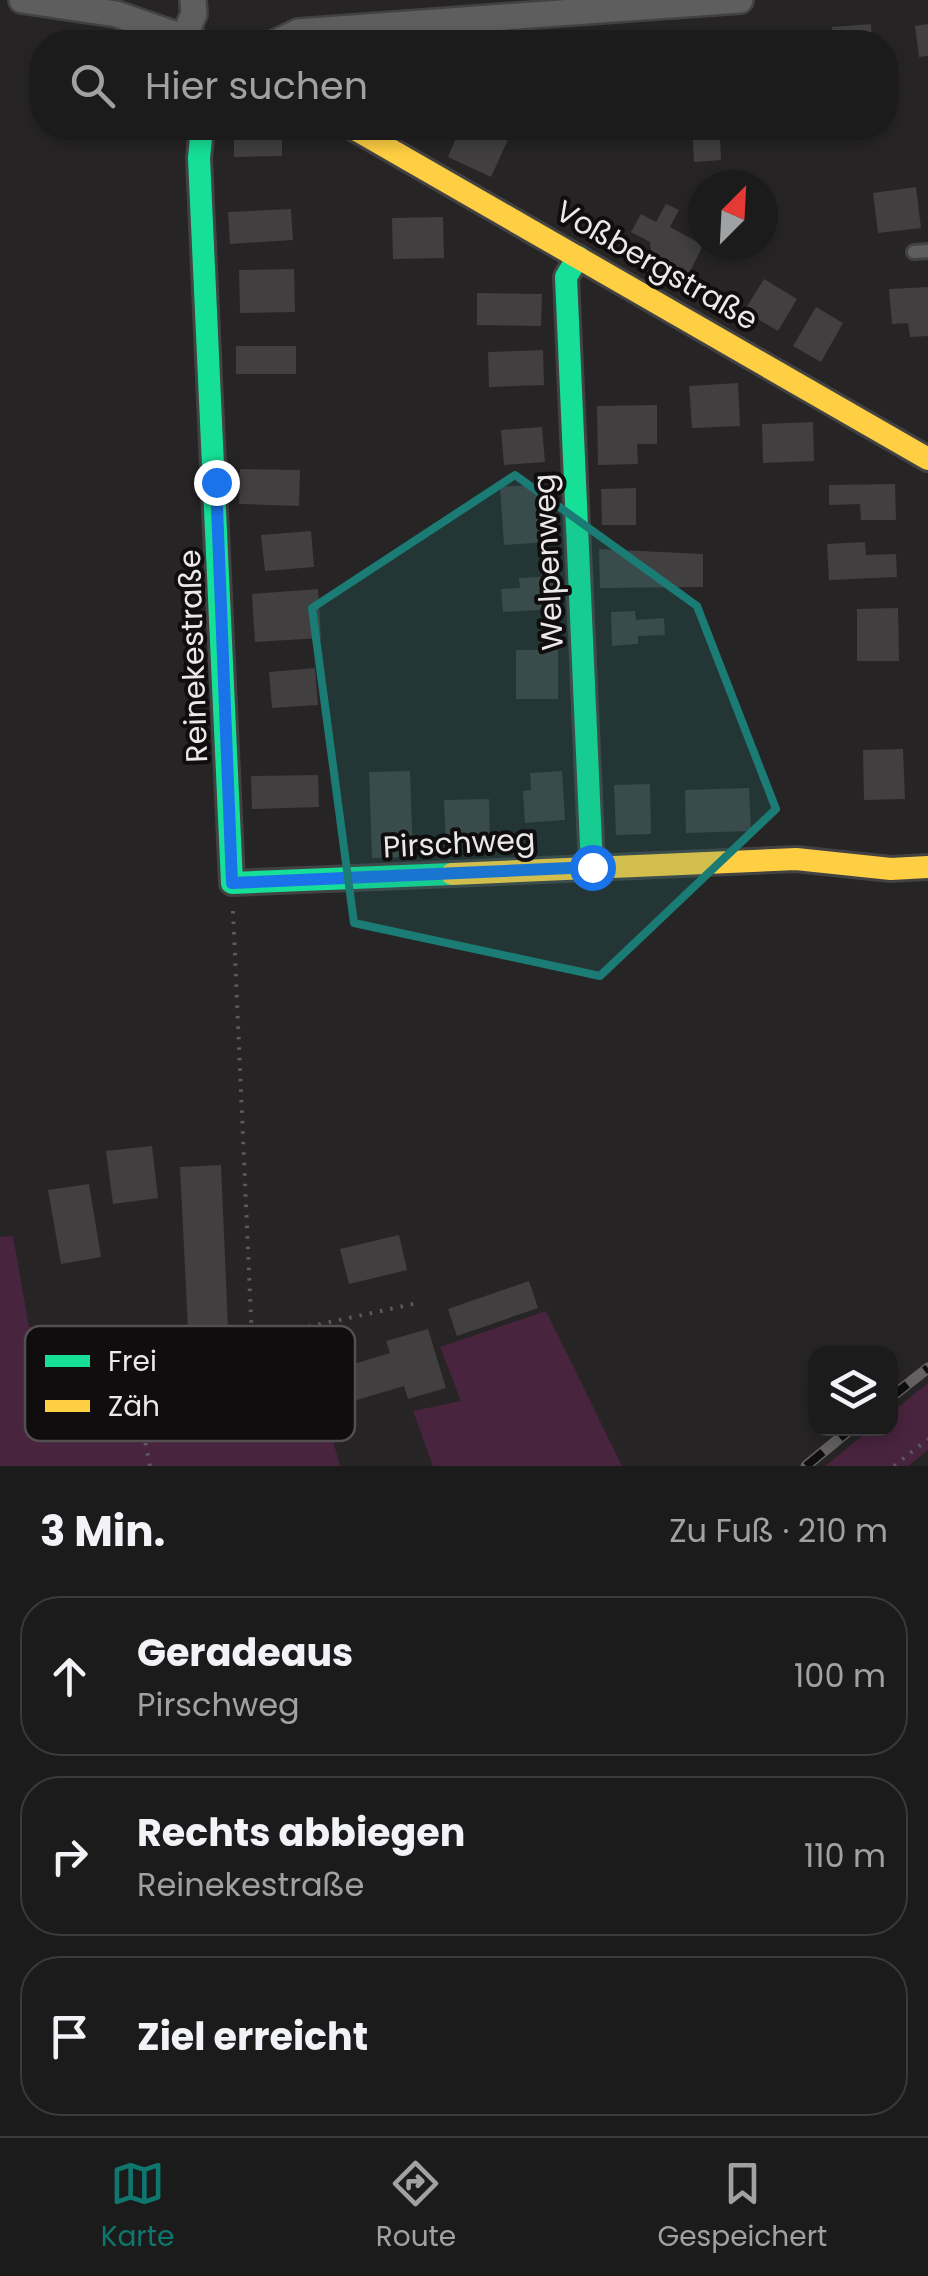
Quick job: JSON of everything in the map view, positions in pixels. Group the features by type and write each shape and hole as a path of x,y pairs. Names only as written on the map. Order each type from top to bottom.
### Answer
{"street":[{"path":"22,0 116,14 162,30"},
{"path":"192,30 193,0"},
{"path":"307,30 390,12 740,0"},
{"name":"Reinekestraße","path":"202,140 232,883"},
{"name":"Voßbergstraße","path":"374,140 928,460"},
{"name":"Welpenweg","path":"578,257 566,278 592,867"},
{"name":"Pirschweg","path":"232,883 796,859 891,869 928,866"}],"path":[{"path":"232,883 251,1326"},
{"path":"315,1326 418,1303"},
{"path":"894,1466 928,1439"},
{"path":"145,1441 150,1466"}],"highlighted area":[{"path":"515,475 697,606 776,809 600,976 354,923 312,608"}],"shaded area":[{"path":"13,1236 29,1326 25,1326 25,1441 333,1441 340,1466 0,1466 0,1237"},
{"path":"546,1311 622,1466 433,1466 413,1411 461,1401 440,1347"},
{"path":"928,1383 928,1450 908,1466 825,1466 862,1436 898,1436 898,1407"}],"building":[{"path":"871,24 871,30 832,30"},
{"path":"928,24 928,56 919,57 915,26"},
{"path":"234,140 282,140 282,156 234,157"},
{"path":"455,140 508,140 491,177 448,157"},
{"path":"693,140 720,140 721,160 694,162"},
{"path":"916,187 921,228 878,233 873,193"},
{"path":"666,204 679,210 670,227 688,237 688,260 696,260 689,274 651,254 650,242 631,232 641,214 656,222"},
{"path":"291,209 293,240 230,244 228,212"},
{"path":"443,217 444,258 393,259 392,218"},
{"path":"294,269 295,312 240,313 239,270"},
{"path":"764,279 797,299 778,331 744,311"},
{"path":"928,287 928,336 910,337 908,323 892,324 889,289"},
{"path":"477,293 542,294 541,326 477,325"},
{"path":"816,307 843,323 821,362 793,346"},
{"path":"236,346 296,346 296,374 236,374"},
{"path":"543,350 544,385 489,387 488,352"},
{"path":"738,383 740,426 692,428 689,386"},
{"path":"657,405 657,444 637,444 638,464 598,465 597,406"},
{"path":"813,422 814,461 763,463 762,424"},
{"path":"542,427 545,462 504,465 501,430"},
{"path":"240,469 300,470 299,506 239,504"},
{"path":"543,484 547,542 504,545 500,487"},
{"path":"895,484 896,520 861,520 860,504 829,505 829,485"},
{"path":"636,488 636,525 602,525 601,489"},
{"path":"311,531 314,567 265,571 261,535"},
{"path":"865,542 866,555 896,554 897,577 829,580 827,544"},
{"path":"599,549 703,554 703,587 600,588"},
{"path":"554,576 556,609 503,612 501,589 520,588 519,578"},
{"path":"318,589 321,638 255,642 252,594"},
{"path":"898,608 899,661 857,661 857,609"},
{"path":"635,611 636,620 664,618 665,635 638,636 638,644 612,646 611,612"},
{"path":"516,650 558,650 558,699 516,699"},
{"path":"315,668 318,705 272,708 269,672"},
{"path":"903,749 905,799 864,800 863,750"},
{"path":"410,771 413,857 372,858 369,772"},
{"path":"562,771 565,820 525,823 523,791 531,790 530,773"},
{"path":"318,775 319,807 252,809 251,776"},
{"path":"650,784 651,834 616,835 614,785"},
{"path":"749,788 751,831 686,833 685,790"},
{"path":"489,799 490,843 446,844 444,800"},
{"path":"152,1146 158,1198 113,1204 106,1151"},
{"path":"221,1165 228,1326 188,1326 180,1167"},
{"path":"89,1184 101,1257 61,1264 48,1190"},
{"path":"399,1235 407,1270 349,1284 340,1249"},
{"path":"529,1281 538,1308 457,1336 448,1309"},
{"path":"428,1329 446,1388 408,1399 404,1386 355,1401 355,1364 390,1353 386,1341"}],"railway":[{"path":"898,1392 928,1368"},
{"path":"806,1466 842,1436"}],"traffic: fast":[{"path":"201,140 232,883 452,874"},
{"path":"578,257 566,277 592,867"}],"traffic: slow":[{"path":"374,140 928,459"},
{"path":"452,874 796,859 891,869 928,867"}],"route":[{"path":"216,482 232,883 592,867"}]}
